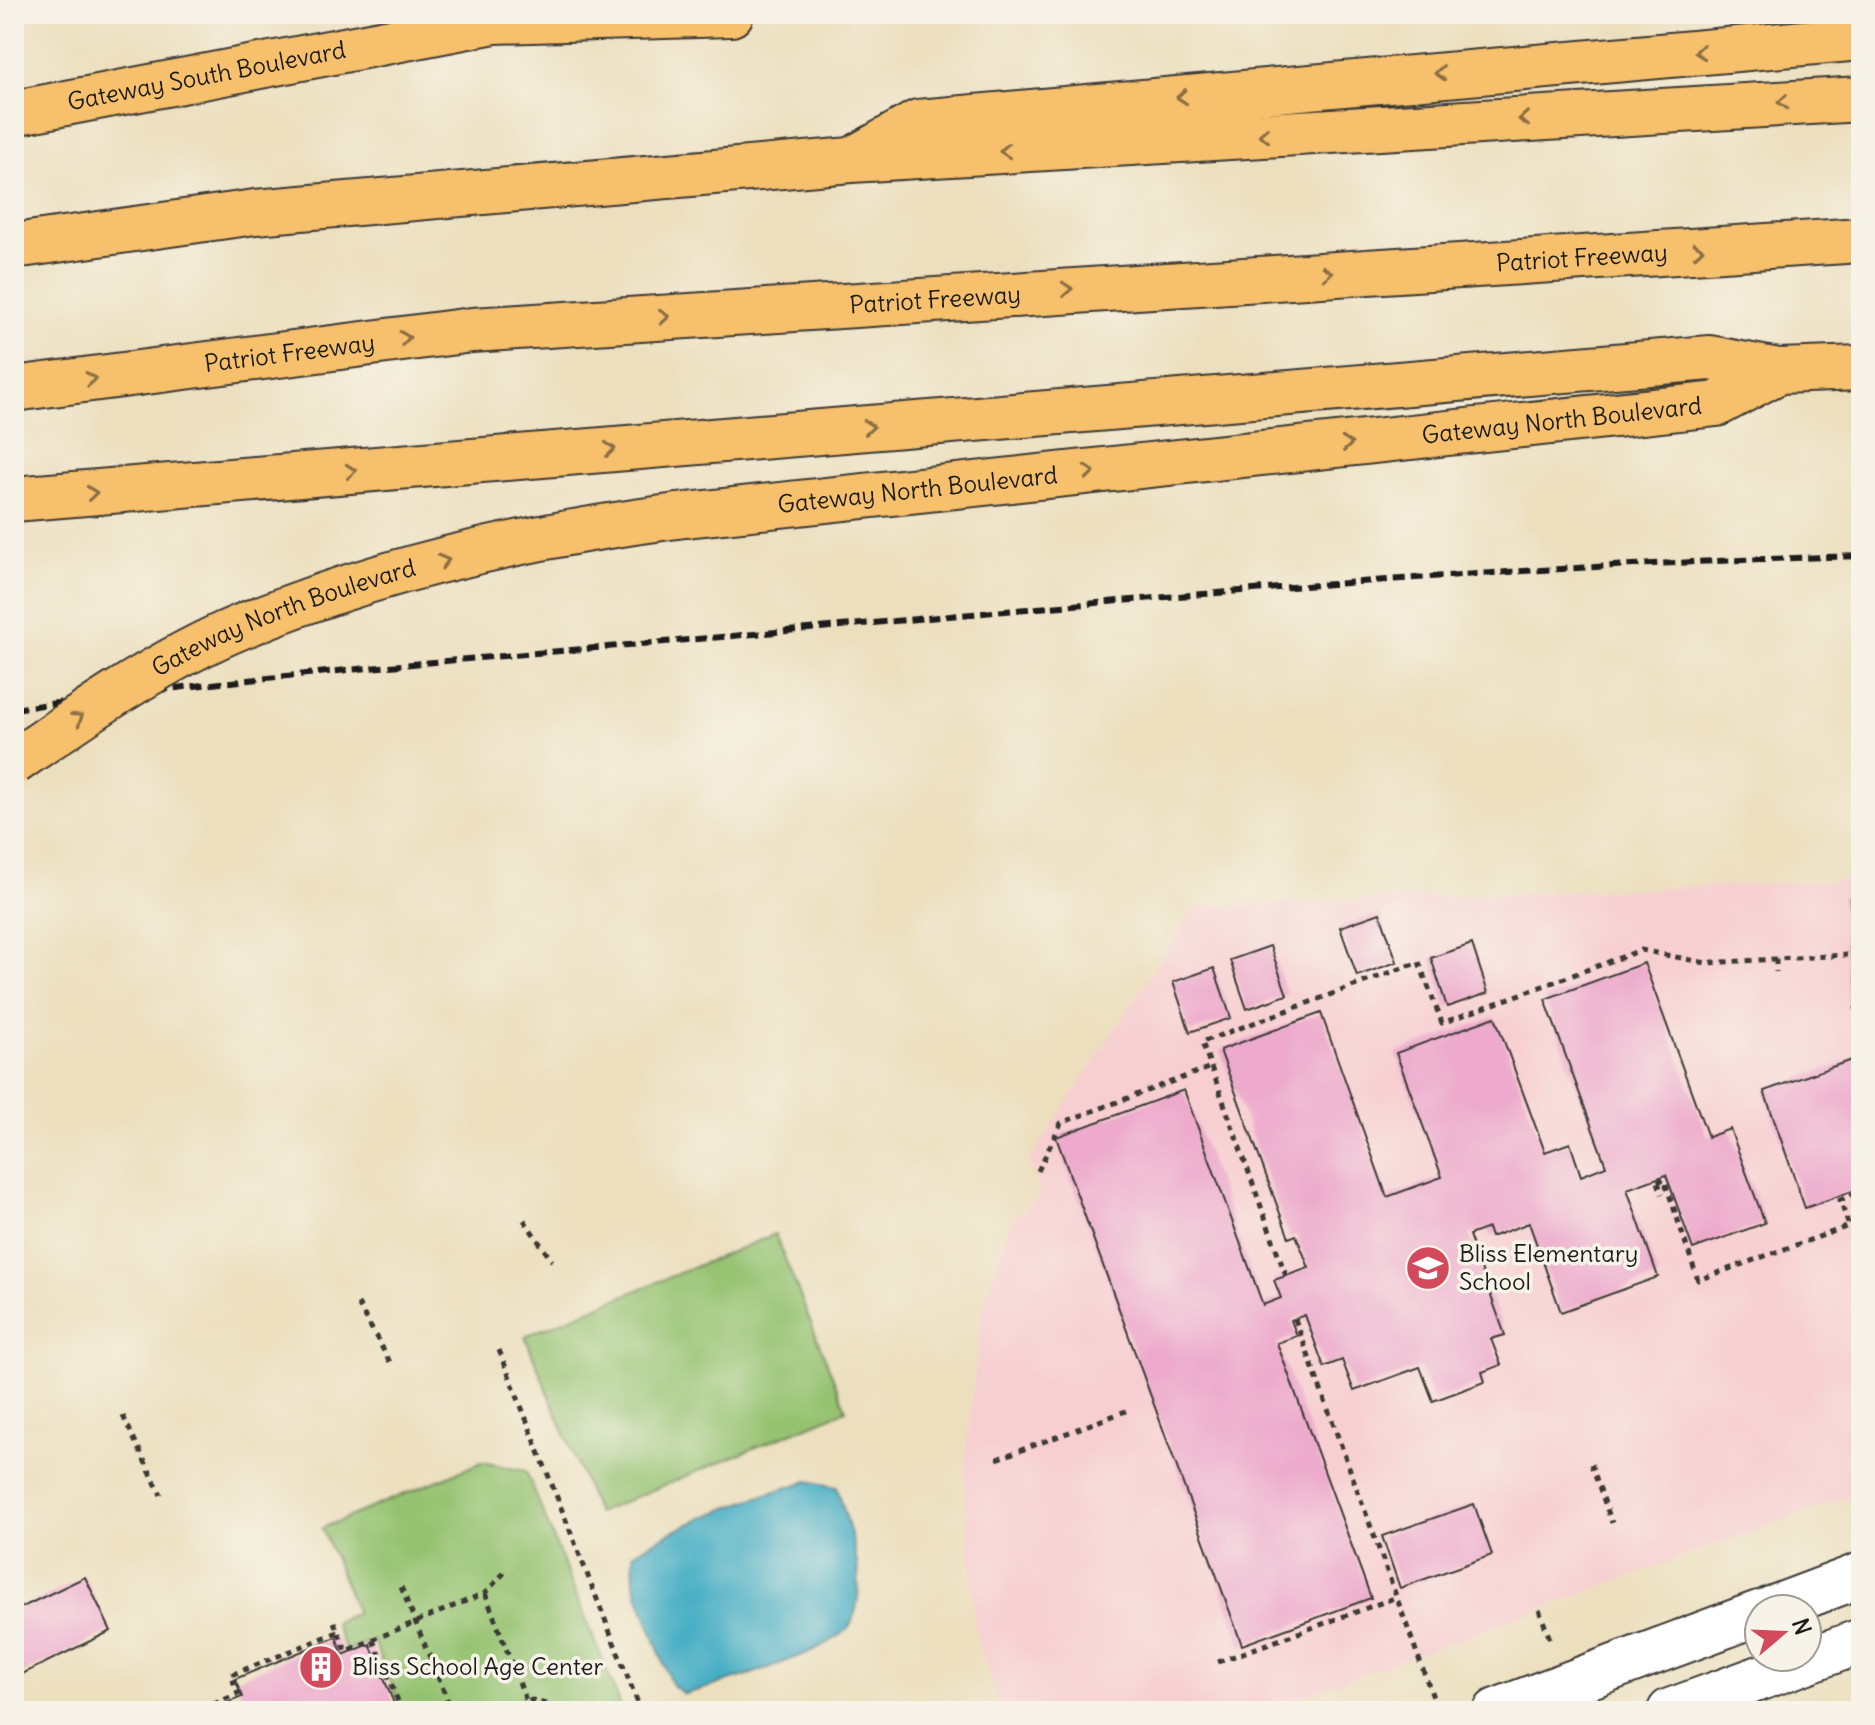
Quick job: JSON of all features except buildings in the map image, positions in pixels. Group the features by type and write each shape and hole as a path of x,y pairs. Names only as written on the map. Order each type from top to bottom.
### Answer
{"main road":[{"name":"Gateway South Boulevard","path":"14,113 489,17 731,14"},
{"path":"851,160 918,122 1861,38"},
{"path":"14,246 255,212 851,160 1861,99"},
{"name":"Patriot Freeway","path":"14,389 472,330 1861,240"},
{"path":"14,499 1710,358 1779,371"},
{"name":"Gateway North Boulevard","path":"14,762 109,698 182,656 271,616 371,580 536,539 677,516 1717,404 1779,371 1861,368"}],"street":[{"path":"1813,1593 1861,1575"},
{"path":"1496,1711 1743,1619"},
{"path":"1670,1711 1861,1641"}],"path":[{"path":"1286,1276 1202,1042 1419,962 1442,1023 1641,950 1706,963 1847,955"},
{"path":"1776,959 1776,972"},
{"path":"1856,1007 1861,1038"},
{"path":"1038,1171 1061,1123 1211,1067"},
{"path":"1662,1194 1658,1182 1664,1179 1698,1280 1849,1226 1840,1200 1861,1192"},
{"path":"524,1220 552,1261"},
{"path":"358,1304 391,1364"},
{"path":"1295,1319 1438,1711"},
{"path":"499,1350 641,1711"},
{"path":"997,1459 1126,1411"},
{"path":"123,1416 161,1495"},
{"path":"1591,1464 1612,1523"},
{"path":"334,1622 346,1651 485,1593 507,1570"},
{"path":"401,1587 452,1711"},
{"path":"485,1593 527,1703"},
{"path":"1218,1662 1397,1597"},
{"path":"1539,1610 1550,1639"},
{"path":"207,1711 206,1707 238,1694 231,1675 338,1632"},
{"path":"373,1640 402,1711"},
{"path":"507,1711 532,1700 569,1711"}],"shaded area":[{"name":"Bliss Elementary School","path":"1861,880 1861,1492 1262,1711 1000,1711 975,1631 964,1472 981,1316 1011,1221 1041,1195 1029,1161 1195,907"}],"green space":[{"path":"1861,897 1861,1007 1850,1007 1844,898"},
{"path":"775,1234 846,1410 597,1513 525,1336"},
{"path":"482,1462 526,1471 623,1711 402,1711 373,1640 346,1651 334,1622 357,1613 322,1528"}],"water":[{"path":"808,1481 837,1487 842,1503 858,1573 859,1591 851,1624 842,1634 801,1655 684,1694 671,1684 634,1583 633,1554 718,1512"}],"railway":[{"path":"14,709 295,675 1175,596 1586,567 1861,556"}],"place":[{"name":"Bliss Elementary School","path":"1428,1268"},
{"name":"Bliss School Age Center","path":"321,1667"}]}
